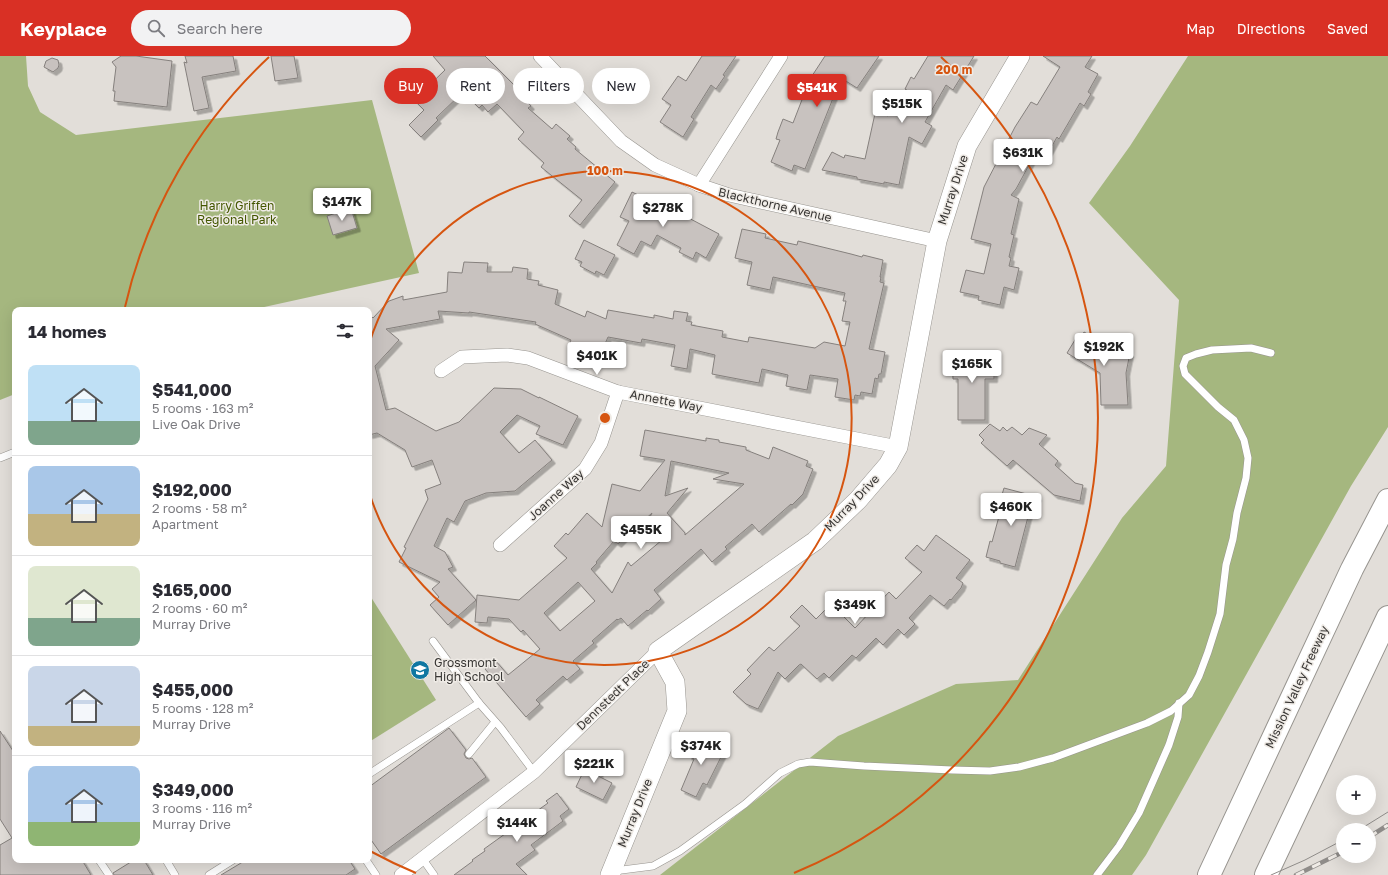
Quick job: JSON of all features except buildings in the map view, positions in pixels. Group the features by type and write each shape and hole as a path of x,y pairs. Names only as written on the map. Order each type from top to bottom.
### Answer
{"highway":[{"name":"Mission Valley Freeway","path":"1209,875 1352,569 1388,500"},
{"path":"1266,875 1388,617"}],"street":[{"name":"Blackthorne Avenue","path":"540,56 621,141 655,165 699,185 729,195 937,241"},
{"path":"699,185 781,56"},
{"name":"Murray Drive","path":"610,873 677,711 675,682 658,651 815,541 858,500 888,465 898,447 937,241 967,146 1020,56"},
{"name":"Annette Way","path":"441,371 462,357 507,355 528,358 618,392 898,447"},
{"name":"Joanne Way","path":"500,545 586,469 601,443 618,392"},
{"name":"Dennstedt Place","path":"401,875 534,772 658,651"}],"lane":[{"path":"610,873 653,866 680,851 745,804 780,773 798,764 810,762 864,766 990,771 1019,767 1053,758 1121,734 1160,717 1171,710 1189,695 1199,676 1220,614 1226,565 1246,478 1248,458 1244,440 1234,420 1218,407 1185,374 1183,366 1186,358 1212,350 1251,348 1271,353"},
{"path":"0,458 12,453"},
{"path":"433,640 479,703 534,772"},
{"path":"372,772 479,703"},
{"path":"1097,875 1119,846 1139,812 1169,745 1178,717 1179,703"},
{"path":"470,754 495,722"},
{"path":"422,858 434,875"},
{"path":"101,863 109,875"},
{"path":"169,863 175,875"},
{"path":"209,875 228,863"},
{"path":"368,863 376,875"}],"green space":[{"name":"Harry Griffen Regional Park","path":"0,56 26,56 28,86 40,112 76,135 372,100 419,273 265,307 12,307 12,395 0,400"},
{"path":"1188,56 1388,56 1388,427 1351,486 1146,855 1132,875 660,875 838,736 956,684 1018,680 1122,518 1166,466 1179,300 1089,203 1130,146"},
{"path":"372,599 436,700 372,740"}],"tram line":[{"path":"1370,823 1388,812"},
{"path":"1271,875 1305,860 1336,844"}],"railway":[{"path":"1376,833 1388,825"},
{"path":"1296,875 1336,855"}],"place":[{"name":"Grossmont High School","path":"420,670"}]}
